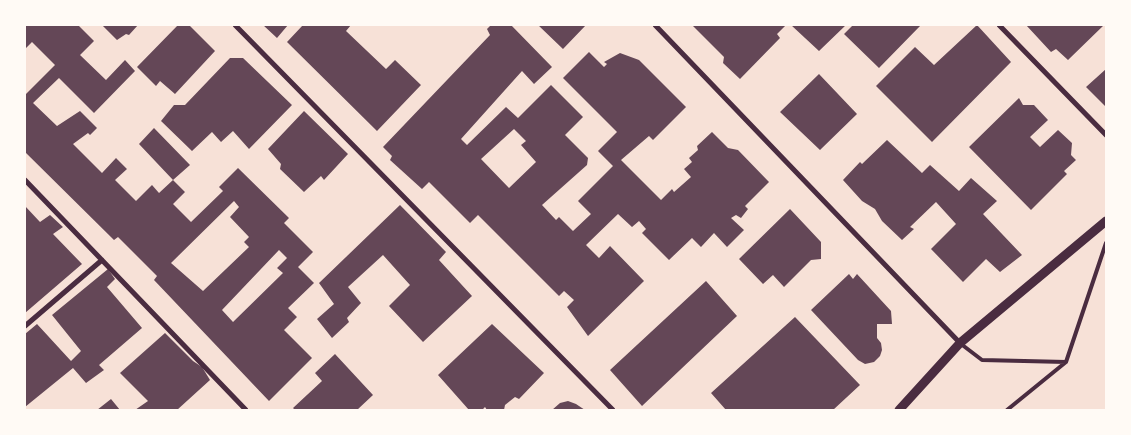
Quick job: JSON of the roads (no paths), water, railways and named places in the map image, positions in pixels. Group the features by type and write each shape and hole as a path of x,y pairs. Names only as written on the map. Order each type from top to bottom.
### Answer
{"street":[{"path":"234,25 613,410"},
{"path":"655,25 960,343"},
{"path":"999,25 1106,135"},
{"path":"25,180 246,410"},
{"path":"899,410 960,343 1106,221"},
{"path":"25,326 102,260"}],"lane":[{"path":"1007,410 1066,362 1106,242"},
{"path":"960,343 982,360 1066,362"}]}
